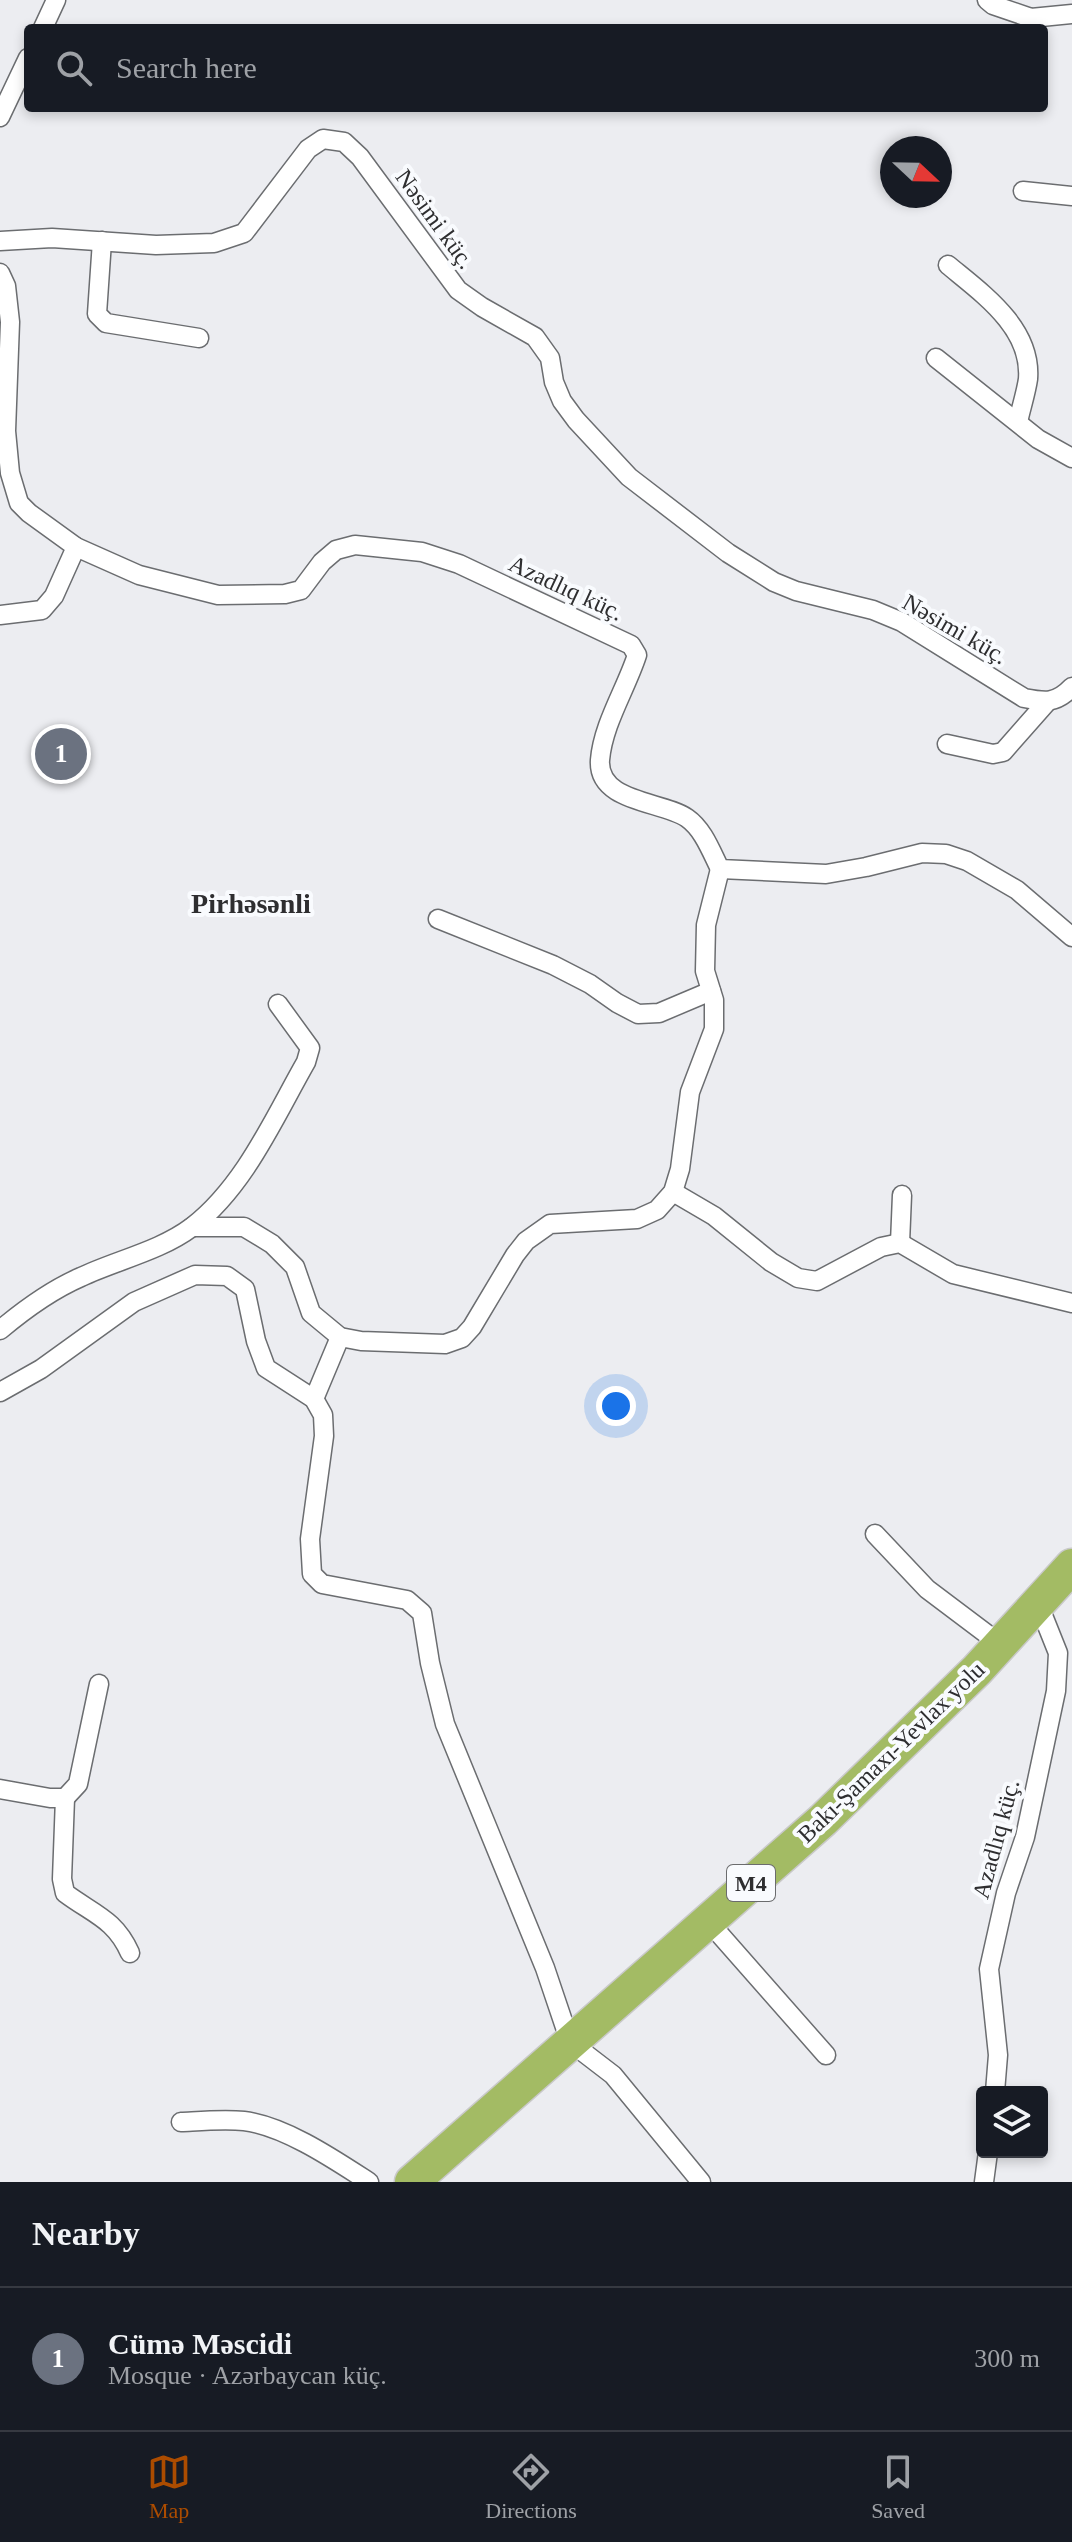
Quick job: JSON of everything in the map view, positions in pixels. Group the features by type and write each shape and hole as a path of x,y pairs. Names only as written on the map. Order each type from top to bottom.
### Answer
{"highway":[{"name":"Bakı-Şamaxı-Yevlax yolu","path":"412,2182 854,1790 1000,1644 1072,1566"}],"street":[{"path":"45,24 56,0"},
{"path":"987,0 1031,18 1072,14"},
{"path":"0,117 24,66"},
{"name":"Nəsimi küç.","path":"0,241 52,238 156,245 214,243 244,233 308,149 323,139 344,142 360,157 458,290 535,337 550,358 554,382 562,401 629,477 728,553 774,582 796,591 873,610 902,622 1024,698 1047,702"},
{"path":"1023,191 1072,196"},
{"path":"102,241 97,314 106,323 199,338"},
{"path":"948,265 991,299 1013,326 1027,353 1028,379 1018,422"},
{"path":"0,273 6,286 10,322 6,431 10,473 19,503 0,502"},
{"path":"936,358 1038,439 1072,458"},
{"name":"Azadlıq küç.","path":"19,503 76,547 139,575 218,595 285,594 301,590 322,562 336,550 355,545 422,552 459,564 631,645 637,655 606,734 600,763 606,780 615,790 636,801 683,815 696,825 720,869"},
{"path":"0,615 42,610 54,596 76,547"},
{"path":"947,744 993,754 1003,752 1047,702 1064,695 1072,687"},
{"path":"192,1227 244,1227 272,1244 295,1267 311,1313 340,1337 361,1341 445,1344 462,1338 472,1327 515,1255 526,1241 550,1224 637,1219 657,1210 673,1192 680,1169 690,1092 714,1029 714,1000 705,971 706,925 720,869 826,874 922,853 946,854 967,861 1017,890 1072,937"},
{"path":"438,919 553,965 638,1014 659,1013 711,991"},
{"path":"0,1330 48,1293 156,1247 192,1227 225,1196 249,1162 306,1062 310,1048 278,1004"},
{"path":"673,1192 714,1216 771,1262 798,1278 817,1281 881,1247 900,1243 953,1274 1072,1303"},
{"path":"900,1243 902,1195"},
{"path":"0,1392 41,1369 134,1302 195,1275 227,1276 245,1289 256,1341 266,1368 314,1399 323,1415 324,1436 310,1539 312,1574 322,1584 407,1600 422,1613 445,1724 545,1968 570,2042 613,2075 701,2182"},
{"path":"314,1399 340,1337"},
{"path":"875,1534 927,1589 1000,1644"},
{"name":"Azadlıq küç.","path":"995,2086 998,2055 989,1969 1006,1893 1025,1837 1056,1691 1058,1653 1038,1603"},
{"path":"99,1684 78,1784 65,1798 62,1879 65,1893 112,1924 130,1953"},
{"path":"0,1789 65,1798"},
{"path":"708,1921 826,2055"},
{"path":"181,2122 245,2121 273,2129 328,2155 369,2182"},
{"path":"984,2182 987,2158"}],"place":[{"name":"Cümə Məscidi","path":"61,754"}],"district":[{"name":"Pirhəsənli","path":"251,903"}]}
